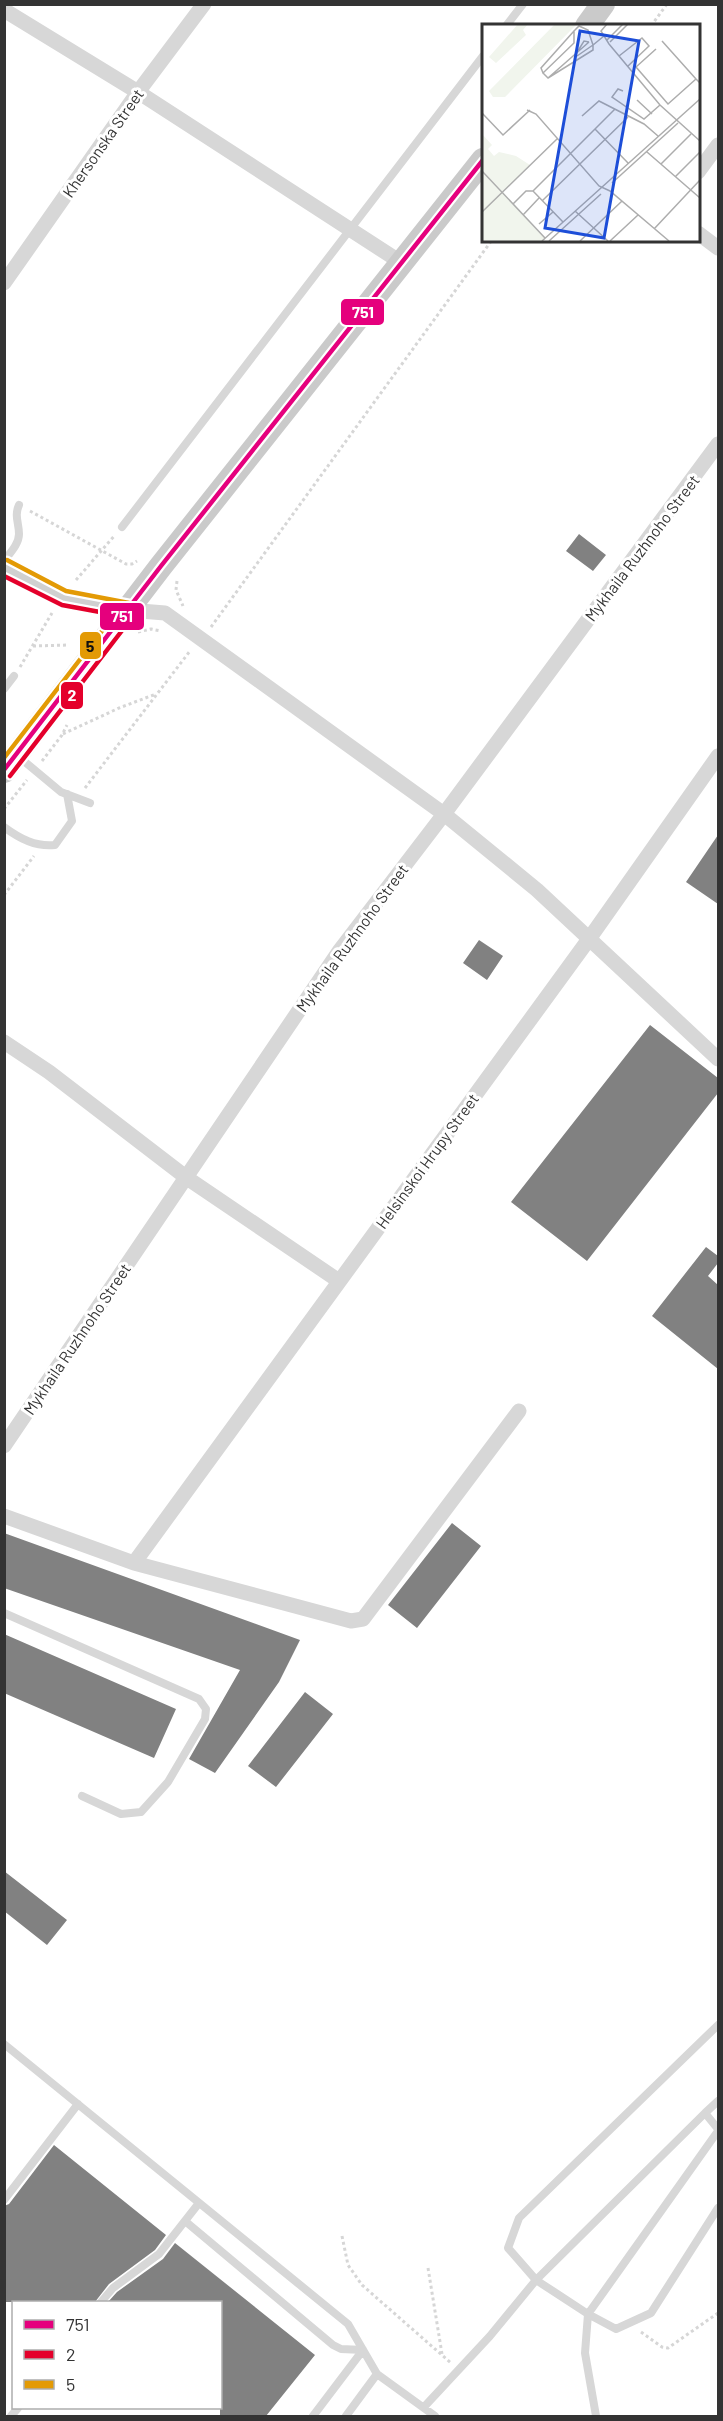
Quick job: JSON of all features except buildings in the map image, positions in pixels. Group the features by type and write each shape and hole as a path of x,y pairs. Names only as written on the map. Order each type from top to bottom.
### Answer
{"main road":[{"path":"588,24 603,4"},
{"path":"11,763 128,610 482,161"}],"street":[{"name":"Khersonska Street","path":"4,284 138,92 204,4"},
{"path":"4,10 138,92 350,227 402,263"},
{"path":"699,171 718,145"},
{"path":"699,234 718,248"},
{"name":"Mykhaila Ruzhnoho Street","path":"4,1446 340,950 444,814 718,444"},
{"path":"4,567 64,597 128,610 165,613 444,814 537,890 718,1059"},
{"name":"Helsinskoi Hrupy Street","path":"134,1563 589,939 718,756"},
{"path":"4,1042 48,1072 187,1178 339,1281"},
{"path":"4,1516 134,1563 351,1621 363,1619 519,1411"}],"lane":[{"path":"508,24 523,4"},
{"path":"122,527 482,57"},
{"path":"4,561 16,546 19,536 15,513 19,505"},
{"path":"4,689 14,676"},
{"path":"11,763 77,799 90,802"},
{"path":"4,827 18,837 42,846 55,845 72,821 67,794"},
{"path":"4,1613 199,1699 206,1709 205,1719 168,1782 141,1812 122,1814 82,1796"},
{"path":"718,2025 519,2218 508,2247 536,2280 588,2314 616,2329 651,2313 718,2208"},
{"path":"4,2044 348,2324 377,2374 435,2416"},
{"path":"424,2407 460,2369 536,2280 718,2101"},
{"path":"4,2200 78,2104"},
{"path":"596,2416 585,2353 588,2314 718,2130 705,2113"},
{"path":"102,2301 113,2288 159,2254 199,2203"},
{"path":"185,2221 333,2345 341,2349 363,2350"},
{"path":"313,2416 363,2350"},
{"path":"346,2416 377,2374"}],"path":[{"path":"652,24 667,4"},
{"path":"202,623 210,628 491,242"},
{"path":"19,505 126,564 139,560"},
{"path":"75,582 122,527"},
{"path":"177,579 178,597 187,612"},
{"path":"14,676 53,612"},
{"path":"151,629 169,633"},
{"path":"77,799 192,648 185,643"},
{"path":"33,646 68,645"},
{"path":"62,735 119,708 158,693"},
{"path":"4,895 42,846"},
{"path":"342,2236 348,2265 362,2285 442,2356 460,2369"},
{"path":"428,2268 442,2356"},
{"path":"633,2322 639,2331 666,2349 718,2313"}],"transit line":[{"name":"751","path":"4,770 161,566 482,161"},
{"name":"5","path":"7,560 66,591 129,603"},
{"name":"2","path":"4,576 62,605 127,617"},
{"name":"5","path":"4,758 122,605"},
{"name":"2","path":"10,776 134,615"}]}
